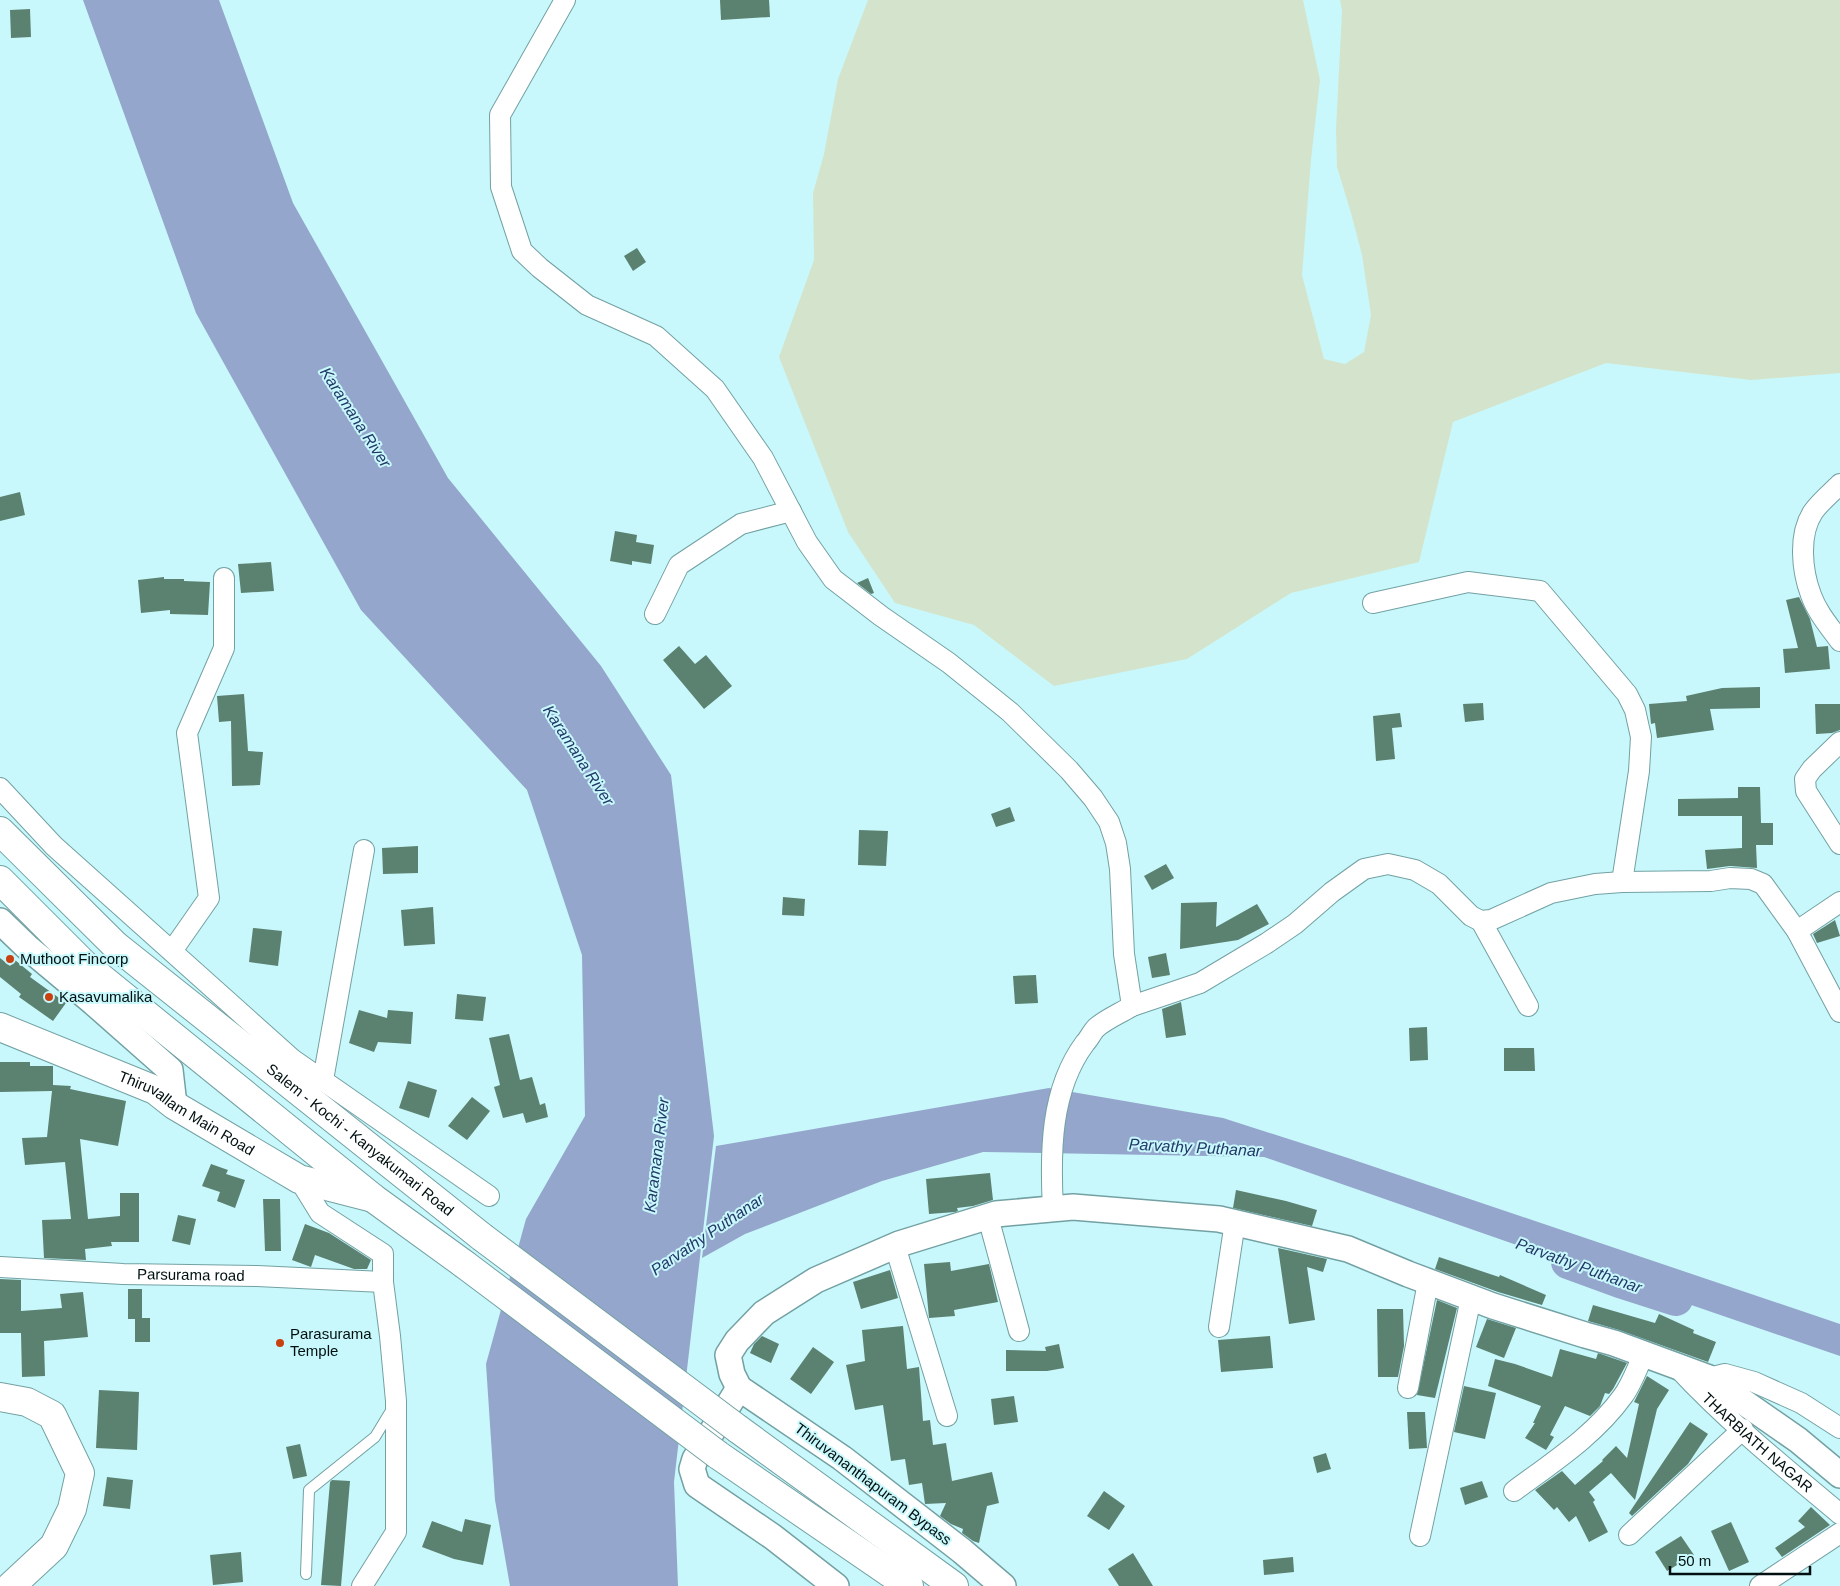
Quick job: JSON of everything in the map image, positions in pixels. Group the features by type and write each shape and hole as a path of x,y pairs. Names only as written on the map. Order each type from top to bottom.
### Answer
{"main road":[{"name":"Salem - Kochi - Kanyakumari Road","path":"0,831 115,945 482,1237 738,1429 954,1586"},
{"path":"0,880 84,965 373,1198 718,1455 908,1586"},
{"name":"Thiruvallam Main Road","path":"0,1027 155,1090 174,1105 299,1179 373,1198"},
{"path":"0,1397 27,1402 52,1415 80,1473 72,1509 54,1546 11,1586"}],"street":[{"path":"565,0 500,115 501,187 522,251 540,268 587,305 656,336 716,388 763,458 807,542 833,578 881,616 949,663 1010,712 1094,798 1108,822 1116,842 1120,869 1124,954 1132,1006"},
{"path":"1840,484 1813,513 1804,534 1804,563 1811,595 1822,617 1840,641"},
{"path":"655,614 679,565 741,524 791,511"},
{"path":"172,951 209,898 187,733 224,648 224,578"},
{"path":"1372,603 1468,582 1540,591 1627,694 1635,710 1641,745 1639,771 1622,882"},
{"path":"1840,742 1812,769 1805,779 1806,791 1840,844"},
{"path":"0,788 54,846 292,1059 489,1196"},
{"path":"323,1080 364,850"},
{"path":"1053,1208 1051,1165 1054,1124 1065,1083 1076,1055 1096,1028 1132,1006 1200,983 1295,924 1332,892 1364,868 1388,864 1414,870 1439,884 1472,916 1481,922 1528,1006"},
{"path":"1481,922 1491,920 1551,893 1595,884 1711,881 1730,878 1751,879 1763,884 1797,931 1840,1012"},
{"path":"1797,931 1840,902"},
{"path":"0,921 170,1070 174,1105"},
{"path":"299,1179 320,1213 383,1254 383,1282 396,1401 396,1532 362,1586"},
{"path":"836,1586 773,1537 697,1485 692,1469 695,1459 739,1388 732,1374 728,1355 737,1341 764,1313 816,1280 895,1246 996,1214 1073,1206 1219,1219 1348,1249 1471,1298 1614,1343 1709,1378 1798,1440 1840,1476"},
{"path":"988,1217 1019,1331"},
{"path":"1220,1327 1235,1222"},
{"path":"895,1246 947,1416"},
{"name":"Parsurama road","path":"0,1267 123,1274 257,1276 383,1282"},
{"path":"1408,1388 1428,1282"},
{"path":"1420,1536 1471,1298"},
{"path":"1514,1491 1571,1450 1599,1425 1624,1394 1644,1354"},
{"name":"THARBIATH NAGAR","path":"1678,1368 1694,1385 1840,1514"},
{"path":"1709,1378 1725,1374 1754,1382 1801,1403 1840,1428"},
{"name":"Thiruvananthapuram Bypass","path":"739,1388 842,1458 962,1551 1003,1586"},
{"path":"1629,1535 1743,1429"},
{"path":"1760,1586 1840,1533"}],"lane":[{"path":"306,1574 309,1490 375,1438 396,1401"}],"green space":[{"path":"868,0 1303,0 1320,80 1311,160 1302,275 1324,359 1345,364 1364,352 1371,315 1362,255 1337,167 1336,129 1342,11 1340,0 1840,0 1840,373 1751,380 1606,363 1453,422 1419,562 1291,593 1187,659 1054,686 974,625 895,603 848,532 779,357 814,260 813,193 824,154 838,79"}],"water":[{"name":"Karamana River","path":"83,0 219,0 293,203 448,478 601,666 671,775 714,1136 674,1482 678,1586 510,1586 495,1500 486,1364 526,1219 585,1116 582,955 527,790 361,610 196,313"},
{"path":"1049,1088 1223,1118 1351,1159 1840,1324 1840,1356 1264,1157 983,1152 882,1181 745,1234 702,1258 716,1146"}],"building":[{"path":"720,0 769,0 770,17 721,20"},
{"path":"30,9 31,37 11,38 10,10"},
{"path":"637,248 646,262 633,271 624,256"},
{"path":"20,492 25,515 0,521 0,497"},
{"path":"615,531 637,535 636,542 654,545 651,564 632,561 632,565 610,561"},
{"path":"271,562 274,591 241,593 238,564"},
{"path":"164,577 164,579 210,582 208,615 170,614 170,610 141,613 138,580"},
{"path":"868,578 874,593 871,594 857,583"},
{"path":"1799,597 1810,619 1817,647 1828,646 1830,669 1785,673 1783,649 1798,648 1786,600"},
{"path":"679,646 695,664 706,655 732,686 704,709 663,660"},
{"path":"1760,687 1760,708 1710,709 1714,730 1657,738 1655,723 1651,724 1649,704 1687,701 1686,696 1722,688"},
{"path":"244,694 248,751 263,752 260,785 232,786 231,721 219,722 217,696"},
{"path":"1483,703 1484,720 1465,722 1463,704"},
{"path":"1815,704 1840,704 1840,730 1832,733 1816,734"},
{"path":"1400,713 1402,727 1392,728 1395,759 1376,761 1373,716"},
{"path":"1738,787 1760,787 1761,823 1773,823 1773,845 1756,845 1757,868 1730,866 1707,869 1705,850 1742,848 1742,816 1678,816 1678,799 1738,798"},
{"path":"1010,807 1015,821 996,827 991,814"},
{"path":"859,830 888,831 886,866 858,865"},
{"path":"418,846 418,873 383,874 382,848"},
{"path":"1166,864 1174,878 1152,890 1144,876"},
{"path":"783,897 805,899 804,916 782,915"},
{"path":"1217,902 1216,927 1257,904 1269,924 1238,940 1180,949 1181,903"},
{"path":"433,907 435,944 404,946 401,910"},
{"path":"1835,920 1840,936 1817,943 1813,934"},
{"path":"253,928 282,931 278,966 249,962"},
{"path":"1166,953 1170,975 1152,978 1148,957"},
{"path":"0,958 10,966 15,960 32,974 30,977 66,1003 53,1021 19,997 21,994 0,977"},
{"path":"1036,975 1038,1003 1015,1004 1013,976"},
{"path":"457,994 486,997 483,1021 455,1019"},
{"path":"1181,1002 1186,1035 1166,1038 1162,1009"},
{"path":"359,1010 387,1018 388,1010 413,1012 411,1044 378,1042 374,1052 349,1043"},
{"path":"1427,1027 1428,1060 1410,1061 1409,1028"},
{"path":"509,1034 520,1080 532,1077 540,1105 545,1103 548,1117 526,1123 523,1113 503,1118 494,1087 500,1085 489,1038"},
{"path":"1504,1048 1534,1048 1535,1071 1504,1071"},
{"path":"0,1062 30,1062 30,1066 53,1066 53,1085 71,1086 70,1089 126,1101 118,1146 80,1139 88,1219 120,1216 120,1193 139,1193 139,1242 111,1242 112,1246 85,1249 86,1260 44,1258 42,1220 71,1219 65,1162 25,1165 22,1138 47,1137 52,1091 0,1092"},
{"path":"408,1081 437,1090 429,1118 399,1108"},
{"path":"472,1097 490,1111 467,1140 448,1126"},
{"path":"211,1164 228,1170 226,1174 245,1180 235,1208 217,1201 220,1192 202,1186"},
{"path":"990,1173 993,1200 973,1206 957,1208 958,1211 955,1212 929,1214 926,1179"},
{"path":"1236,1190 1317,1210 1312,1226 1233,1208"},
{"path":"263,1199 280,1199 281,1251 265,1251"},
{"path":"178,1215 196,1219 190,1245 172,1241"},
{"path":"305,1224 329,1233 371,1260 367,1269 354,1269 315,1255 311,1267 292,1260"},
{"path":"1278,1248 1327,1259 1323,1272 1307,1267 1315,1320 1289,1324"},
{"path":"1439,1257 1499,1277 1500,1275 1546,1295 1542,1305 1498,1292 1435,1269"},
{"path":"950,1262 951,1271 989,1264 998,1302 954,1310 955,1316 929,1318 924,1264"},
{"path":"890,1270 898,1298 861,1309 853,1282"},
{"path":"0,1279 21,1280 21,1311 62,1308 60,1294 83,1292 88,1337 44,1341 45,1376 22,1377 21,1333 0,1333"},
{"path":"128,1289 142,1289 142,1318 150,1318 150,1342 135,1342 135,1319 128,1319"},
{"path":"1437,1300 1457,1308 1435,1398 1417,1395"},
{"path":"1593,1305 1655,1323 1659,1314 1694,1330 1693,1333 1716,1342 1708,1362 1619,1330 1588,1321"},
{"path":"1377,1309 1403,1309 1404,1346 1398,1377 1378,1377"},
{"path":"1487,1319 1516,1328 1504,1358 1476,1347"},
{"path":"903,1326 907,1369 919,1367 923,1421 930,1420 933,1445 946,1443 952,1481 992,1472 999,1503 987,1506 979,1543 962,1533 963,1529 951,1524 940,1516 946,1503 925,1504 922,1483 909,1485 905,1459 891,1461 883,1405 855,1410 846,1365 865,1361 862,1330"},
{"path":"762,1336 779,1344 771,1363 750,1353 754,1344"},
{"path":"1270,1336 1273,1368 1221,1372 1218,1340"},
{"path":"1059,1344 1064,1368 1047,1371 1006,1371 1006,1350 1046,1351 1045,1347"},
{"path":"813,1347 834,1362 811,1394 790,1379"},
{"path":"1560,1349 1596,1359 1598,1353 1627,1363 1613,1389 1609,1394 1605,1393 1600,1406 1590,1416 1565,1406 1550,1435 1554,1437 1546,1450 1525,1438 1535,1423 1533,1423 1541,1406 1488,1386 1495,1359 1552,1377"},
{"path":"1647,1376 1669,1390 1657,1409 1635,1500 1611,1473 1589,1492 1595,1500 1593,1502 1608,1532 1589,1542 1576,1516 1569,1522 1557,1507 1554,1510 1535,1490 1562,1471 1575,1485 1603,1461 1616,1446 1627,1458 1639,1404 1634,1402"},
{"path":"1464,1386 1496,1393 1485,1439 1454,1432"},
{"path":"99,1390 139,1392 137,1450 96,1448"},
{"path":"1014,1396 1018,1422 994,1425 991,1399"},
{"path":"1407,1412 1425,1412 1427,1448 1409,1449"},
{"path":"1690,1422 1708,1434 1688,1464 1632,1516 1629,1513"},
{"path":"300,1444 307,1476 293,1479 286,1447"},
{"path":"1326,1453 1331,1469 1317,1473 1313,1457"},
{"path":"107,1477 133,1480 130,1509 103,1506"},
{"path":"332,1480 350,1481 341,1586 321,1585 330,1482"},
{"path":"1482,1481 1488,1497 1465,1505 1460,1488"},
{"path":"1104,1491 1125,1506 1109,1530 1087,1516"},
{"path":"1811,1507 1830,1525 1782,1557 1775,1548 1805,1527 1798,1521"},
{"path":"465,1519 491,1525 483,1565 454,1559 422,1547 432,1521 462,1532"},
{"path":"1731,1522 1749,1562 1729,1571 1711,1531"},
{"path":"1681,1536 1694,1555 1667,1571 1655,1552"},
{"path":"241,1552 243,1582 213,1585 210,1555"},
{"path":"1133,1553 1153,1586 1119,1586 1108,1569"},
{"path":"1293,1557 1294,1572 1264,1575 1263,1560"}],"waterway":[{"name":"Parvathy Puthanar","path":"1568,1262 1676,1299"}],"place":[{"name":"Muthoot Fincorp","path":"10,959"},
{"name":"Kasavumalika","path":"49,997"},
{"name":"Parasurama Temple","path":"280,1343"}]}
